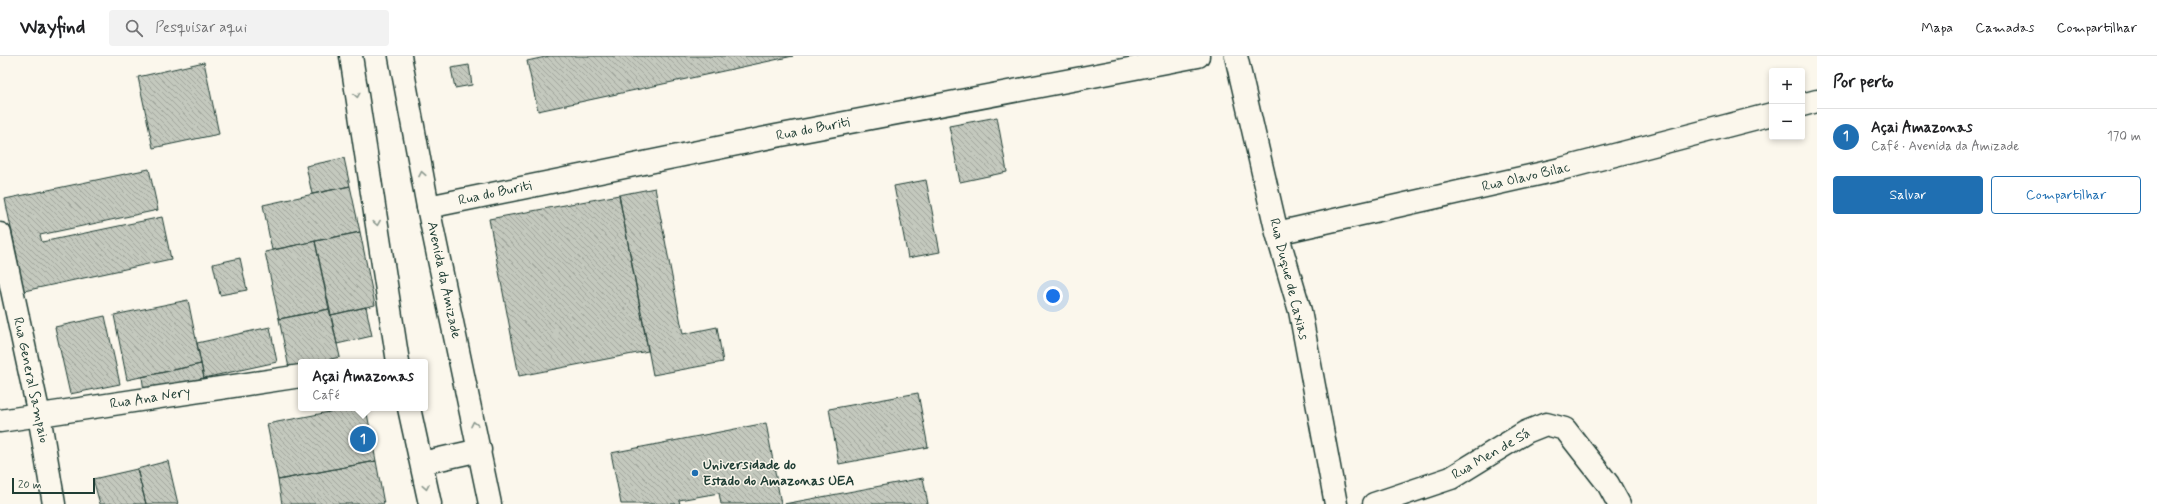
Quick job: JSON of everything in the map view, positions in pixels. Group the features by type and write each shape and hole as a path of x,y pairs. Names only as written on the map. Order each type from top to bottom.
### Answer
{"street":[{"path":"351,56 398,359"},
{"name":"Avenida da Amizade","path":"400,56 428,207 480,450 490,504"},
{"name":"Rua do Buriti","path":"428,207 768,138 1198,56"},
{"name":"Rua Duque de Caxias","path":"1236,56 1277,233 1300,311 1336,504"},
{"path":"1805,104 1817,101"},
{"name":"Rua Olavo Bilac","path":"1277,233 1561,169 1769,115"},
{"name":"Rua General Sampaio","path":"0,234 39,415 54,504"},
{"name":"Rua Ana Nery","path":"0,421 298,376"},
{"path":"410,411 430,504"},
{"name":"Rua Men de Sá","path":"1374,504 1451,478 1526,432 1546,424 1565,429 1608,484 1619,504"},
{"path":"422,463 480,450"}],"building":[{"path":"550,56 793,56 538,111 527,61"},
{"path":"204,62 219,134 153,148 138,77"},
{"path":"469,65 472,85 455,88 451,68"},
{"path":"997,117 1007,172 960,182 949,126"},
{"path":"344,158 350,186 312,194 306,166"},
{"path":"149,169 158,210 40,235 42,242 162,217 171,259 24,291 5,199"},
{"path":"926,180 940,252 908,258 894,186"},
{"path":"350,186 360,232 272,250 263,205"},
{"path":"655,188 683,334 717,327 723,362 653,375 619,195"},
{"path":"619,195 648,351 519,376 489,219"},
{"path":"360,232 375,305 331,315 315,241"},
{"path":"315,241 329,309 279,319 265,252"},
{"path":"240,258 247,290 220,295 213,264"},
{"path":"188,300 201,364 127,380 114,315"},
{"path":"366,307 372,336 337,344 331,315"},
{"path":"329,309 340,357 331,359 298,359 298,366 289,368 279,319"},
{"path":"105,316 120,384 70,394 55,327"},
{"path":"270,327 277,362 204,378 197,343"},
{"path":"201,364 204,378 144,391 142,377"},
{"path":"918,393 928,447 839,464 829,409"},
{"path":"334,411 367,411 376,461 278,480 267,424"},
{"name":"Universidade do Estado do Amazonas UEA","path":"766,423 781,504 721,504 719,493 679,500 680,504 621,504 611,453"},
{"path":"168,461 178,504 146,504 137,469"},
{"path":"376,461 384,504 282,504 278,480"},
{"path":"137,469 146,504 100,504 93,479"},
{"path":"923,478 928,504 784,504"}],"place":[{"name":"Açai Amazonas","path":"363,439"},
{"name":"Universidade do Estado do Amazonas UEA","path":"695,473"}]}
